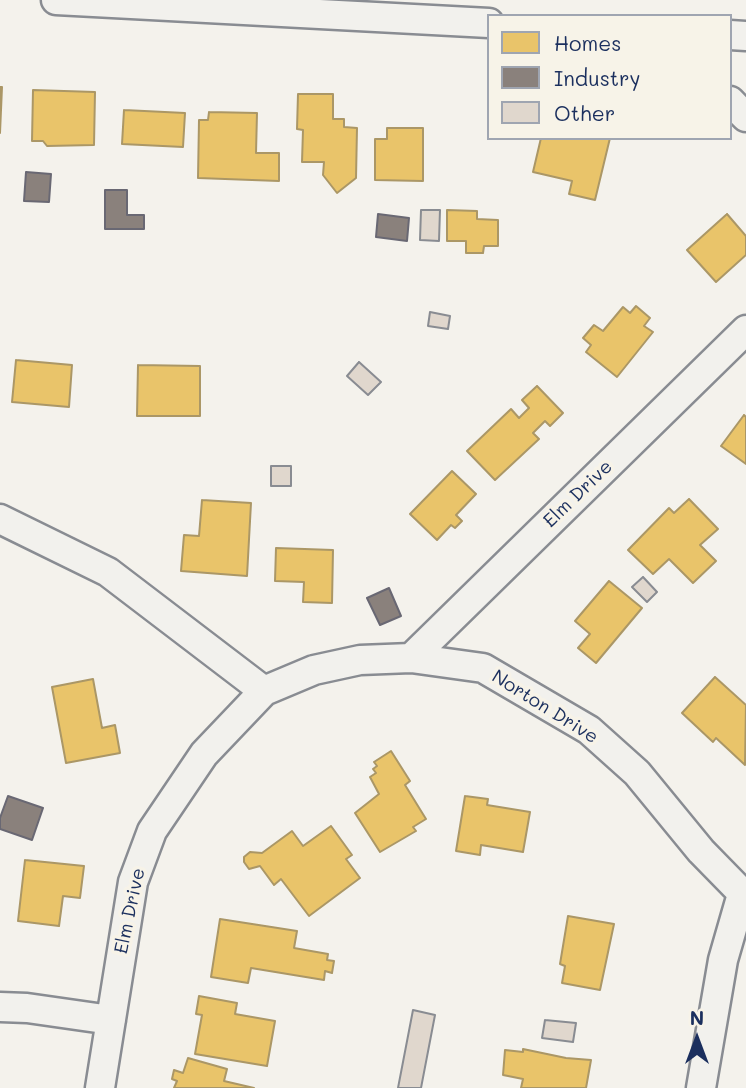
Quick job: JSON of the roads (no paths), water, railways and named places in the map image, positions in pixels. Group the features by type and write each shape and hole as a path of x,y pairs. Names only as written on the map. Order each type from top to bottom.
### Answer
{"street":[{"path":"56,0 487,23"},
{"path":"732,103 746,117"},
{"name":"Elm Drive","path":"411,658 746,330"},
{"path":"0,519 108,572 264,691"},
{"name":"Norton Drive","path":"264,691 314,670 360,660 411,658 483,668 589,730 636,773 701,851 744,896"},
{"name":"Elm Drive","path":"100,1088 133,882 152,831 204,754 264,691"},
{"path":"701,1088 723,960 744,896"},
{"path":"0,1007 27,1008 111,1020"}]}
